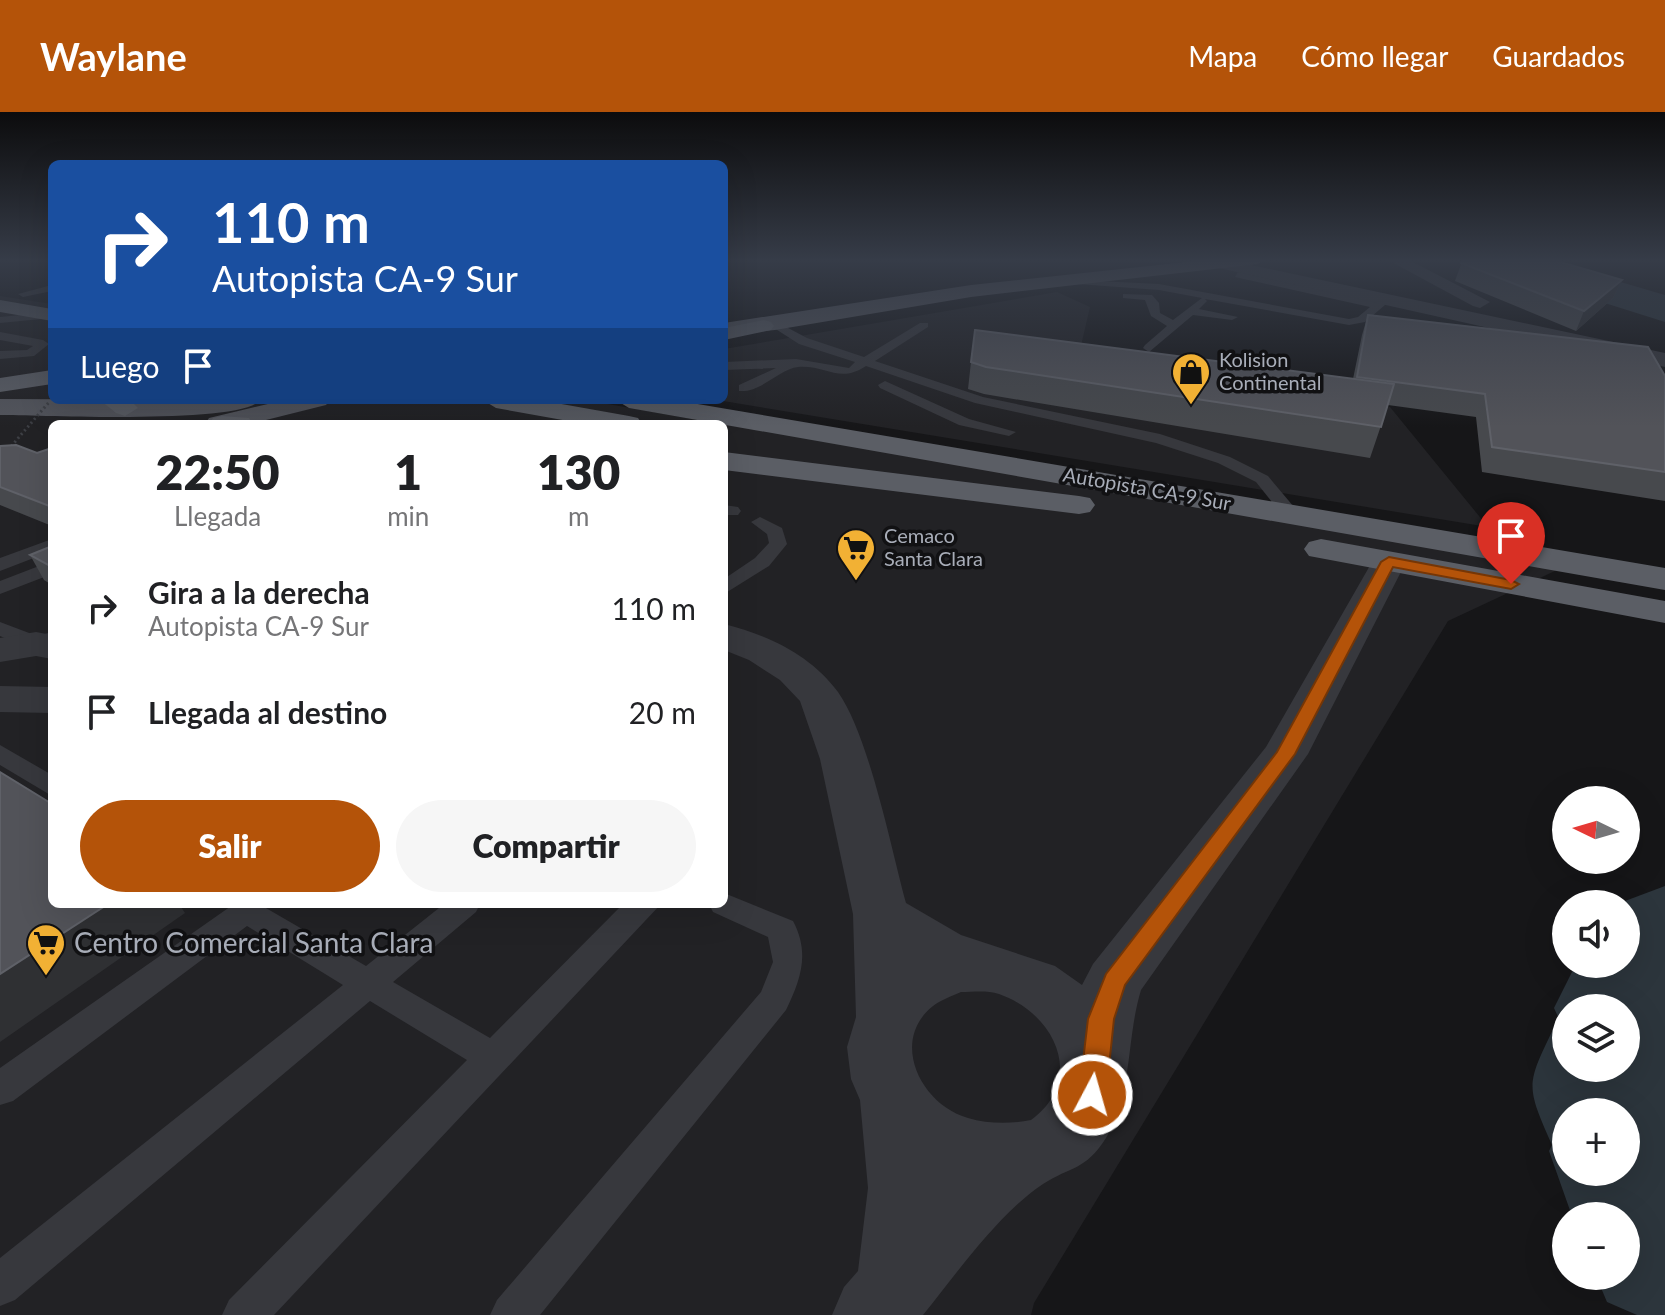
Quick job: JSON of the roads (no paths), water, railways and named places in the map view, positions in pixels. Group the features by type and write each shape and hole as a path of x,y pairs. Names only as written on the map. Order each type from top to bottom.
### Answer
{"highway":[{"path":"728,329 769,325"},
{"path":"0,385 48,389"},
{"path":"488,404 520,420"},
{"path":"518,404 607,420"},
{"name":"Autopista CA-9 Sur","path":"653,404 1665,579"},
{"path":"713,404 770,413 834,434"},
{"name":"Autopista CA-9 Sur","path":"728,442 1665,612"},
{"path":"728,461 1079,505"}],"main road":[{"path":"769,325 828,315"},
{"path":"0,407 119,404 184,409 219,404"},
{"path":"236,420 301,404"},
{"path":"2,440 48,430"}],"street":[{"path":"1451,315 1665,360"},
{"path":"1501,324 1508,318 1506,315"},
{"path":"893,1102 917,1129 948,1148 985,1158 1022,1157 1055,1145 1080,1123 1092,1095 1101,1019 1114,981 1285,754 1389,562"},
{"path":"728,638 763,651 784,664 820,698 843,759 881,914 886,1016"},
{"path":"0,699 48,700"},
{"path":"881,914 909,937 944,956 1006,974 1053,995 1073,1015 1087,1038 1095,1065"},
{"path":"883,1301 904,1188 893,1102 881,1073 877,1043 886,1016 902,993 926,977 954,968 1071,977 1107,966 1137,948"},
{"path":"883,1301 957,1213 1022,1157"}],"lane":[{"path":"0,320 48,315"},
{"path":"1157,315 1173,325"},
{"path":"1149,348 1186,315"},
{"path":"1224,315 1247,318 1264,315"},
{"path":"1304,315 1349,322 1367,315"},
{"path":"769,325 803,341 980,400 1160,439 1224,460 1262,479 1290,513"},
{"path":"849,372 924,325"},
{"path":"0,336 43,344 30,353 0,355"},
{"path":"744,388 796,363"},
{"path":"728,366 796,363 849,372 935,406 964,422 1009,432"},
{"path":"728,585 762,562 778,544 776,532 760,522"},
{"path":"0,565 48,547"},
{"path":"0,588 48,569"},
{"path":"0,628 35,645"},
{"path":"0,753 48,784"},
{"path":"512,1315 774,1000 789,962 782,930 728,906"},
{"path":"0,1089 240,908"},
{"path":"243,908 492,1057"},
{"path":"0,1285 460,908"},
{"path":"244,1315 492,1057 642,908"}],"waterway":[{"path":"1628,994 1643,961 1665,935"},
{"path":"1603,1082 1606,1098"},
{"path":"1640,1184 1665,1244"}],"place":[{"name":"Kolision Continental","path":"1191,406"},
{"name":"Cemaco Santa Clara","path":"856,582"},
{"name":"Centro Comercial Santa Clara","path":"46,977"}]}
